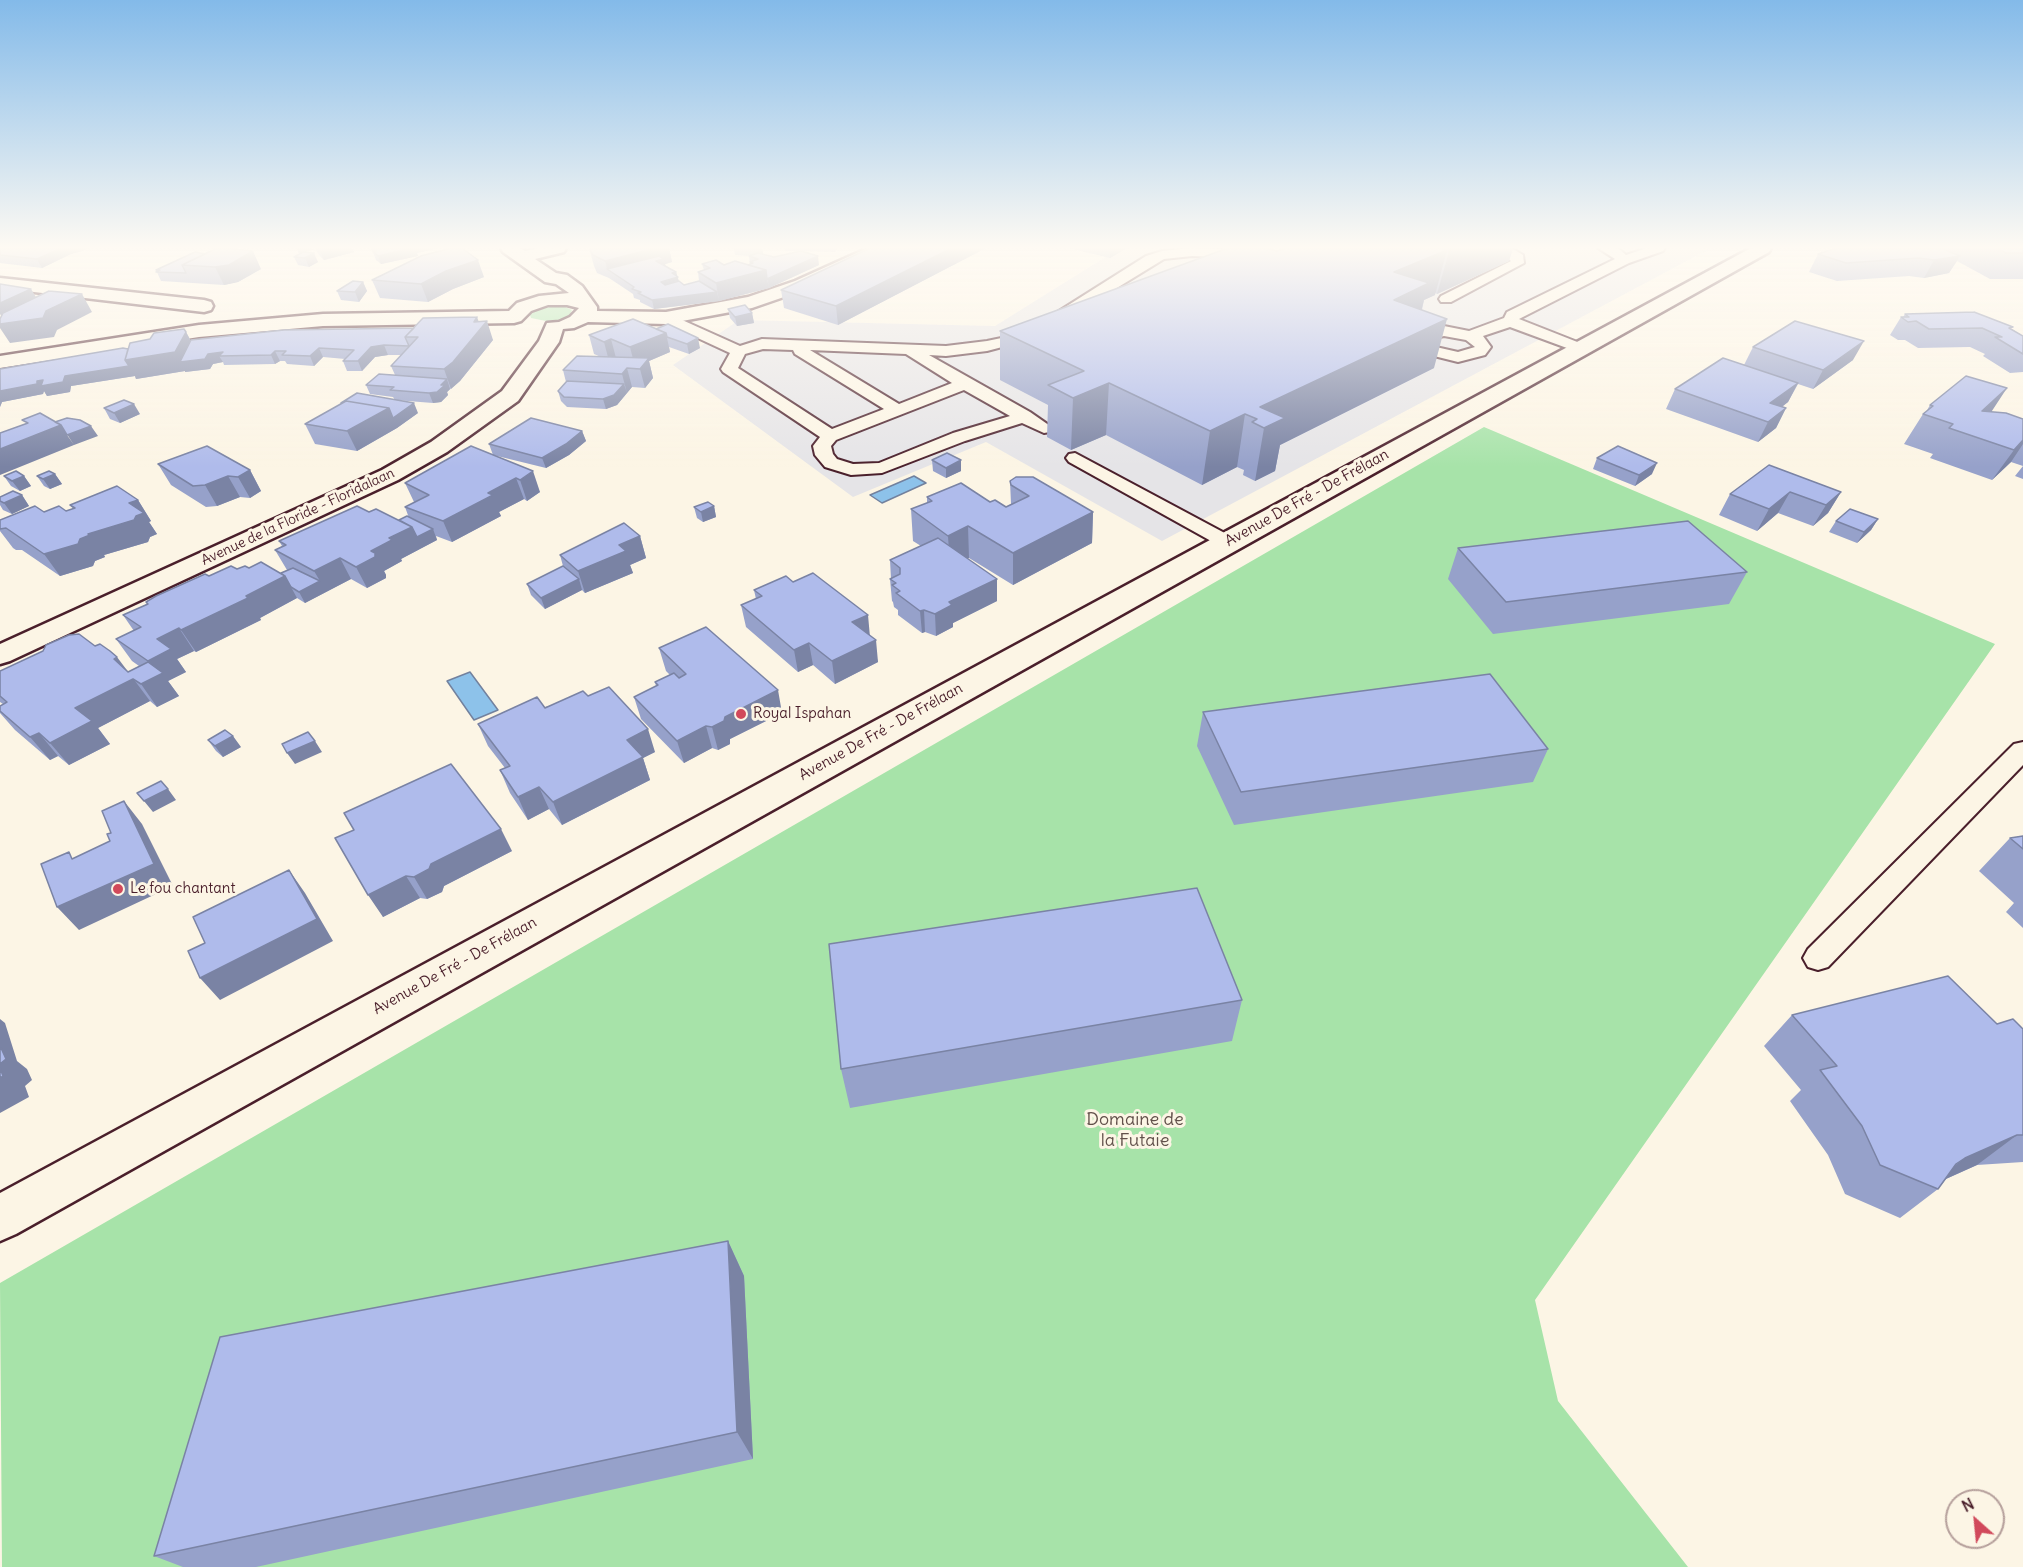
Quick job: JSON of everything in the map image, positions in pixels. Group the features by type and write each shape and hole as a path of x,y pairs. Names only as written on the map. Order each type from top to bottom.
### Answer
{"street":[{"path":"0,362 200,331 310,321"},
{"path":"514,321 529,327 554,327 577,321"},
{"name":"Avenue De Fré - De Frélaan","path":"0,1218 1629,321"},
{"name":"Avenue de la Floride - Floridalaan","path":"0,655 390,475 439,447 510,396 549,342 554,327"}],"lane":[{"path":"673,321 739,351 762,344 946,351 987,346 1016,339 1053,321"},
{"path":"1511,321 1580,348"},
{"path":"1470,336 1511,321"},
{"path":"802,346 800,351 899,411"},
{"path":"907,348 965,384 1044,428"},
{"path":"739,351 729,369 830,436"},
{"path":"965,384 830,436 822,446 824,455 831,463 851,470 882,468 959,437 1000,426 1024,416"},
{"path":"1075,458 1227,542"},
{"path":"1818,958 2023,750"}],"shaded area":[{"path":"737,321 995,326 1003,321 1574,321 1162,541 986,442 853,497 673,365"}],"green space":[{"name":"Domaine de la Futaie","path":"1484,427 1995,644 1535,1300 1558,1401 1688,1567 2,1567 0,1283"}],"water":[{"path":"914,476 926,483 882,503 870,495"},
{"path":"470,672 498,710 474,720 447,681"}],"building":[{"path":"0,321 21,321 0,324"},
{"path":"420,321 487,321 453,362 444,369 391,366 418,337 405,337"},
{"path":"627,321 638,321 666,333 630,347 611,339 604,342 589,335"},
{"path":"1027,321 1442,321 1260,407 1285,418 1264,428 1252,422 1257,419 1245,414 1210,431 1109,383 1073,398 1048,385 1084,371 1000,331"},
{"path":"1795,321 1864,341 1823,370 1753,347"},
{"path":"1916,321 1998,321 2013,327 2009,328 2023,336 2023,354 1995,337 2002,337 1982,328 1929,329"},
{"path":"668,324 698,338 687,344 667,337 666,333 656,329"},
{"path":"414,328 405,337 409,346 371,347 358,361 343,361 354,350 319,348 310,356 282,355 286,351 275,351 271,355 219,356 223,352 208,354 205,359 180,362 191,340 284,330"},
{"path":"184,329 186,332 175,352 125,360 130,343 150,339 154,333"},
{"path":"128,349 125,360 129,366 65,376 63,382 41,386 43,380 37,381 37,384 0,391 0,369"},
{"path":"577,356 649,358 640,369 627,368 622,374 563,370"},
{"path":"1723,358 1798,383 1770,403 1786,408 1768,422 1675,389"},
{"path":"379,374 447,379 441,385 445,385 437,392 429,393 390,390 394,387 366,385"},
{"path":"1966,376 2007,388 1982,411 2006,413 2023,419 2023,440 2014,450 1949,428 1953,424 1923,414 1933,406 1930,405"},
{"path":"567,381 624,384 614,395 603,399 564,397 558,391"},
{"path":"357,393 414,403 393,418 389,408 346,401 341,403"},
{"path":"124,400 134,404 114,413 104,408"},
{"path":"346,401 389,408 347,431 305,424"},
{"path":"40,413 61,425 0,449 0,433 28,423 22,420"},
{"path":"67,418 80,420 91,426 67,435 61,425 55,422"},
{"path":"531,418 582,431 566,444 542,458 489,444"},
{"path":"207,446 250,470 238,477 228,476 205,485 193,486 158,464"},
{"path":"471,446 533,471 520,480 516,478 488,493 493,495 443,521 405,507 429,495 405,483"},
{"path":"1618,446 1657,463 1639,475 1597,458"},
{"path":"947,453 961,460 946,468 932,460"},
{"path":"1769,465 1841,492 1826,505 1790,492 1769,509 1730,494"},
{"path":"16,471 24,476 12,481 4,476"},
{"path":"49,471 55,474 43,479 37,476"},
{"path":"1016,477 1033,477 1093,512 1013,553 968,526 948,536 911,509 932,501 927,497 961,483 990,502 995,500 1006,507 1029,496 1011,485 1010,481"},
{"path":"117,486 138,500 129,503 144,513 136,516 134,520 88,534 90,535 80,539 78,544 44,554 6,528 0,529 0,520 35,506 44,512 59,506 66,511 75,508 70,505"},
{"path":"13,491 22,495 4,503 0,501 0,497"},
{"path":"708,502 714,506 701,512 694,507"},
{"path":"357,506 369,512 376,509 412,527 389,538 392,540 371,551 375,553 375,557 356,567 340,558 314,571 275,550 286,545 279,541"},
{"path":"1850,509 1878,519 1864,532 1836,521"},
{"path":"407,516 433,529 417,537 412,527 399,520"},
{"path":"1688,521 1747,572 1506,602 1458,548"},
{"path":"624,523 640,536 619,545 626,551 578,571 560,555"},
{"path":"938,538 997,579 949,602 952,605 935,614 920,611 896,593 900,591 892,585 896,583 890,579 900,574 900,568 890,560"},
{"path":"261,562 285,576 246,596 248,598 157,639 171,649 148,661 116,639 141,627 123,615 148,604 146,602 156,596 205,574 209,576 231,566 237,569 245,566 249,568"},
{"path":"563,566 579,579 541,598 527,584"},
{"path":"293,568 320,581 299,592 291,587 281,573"},
{"path":"813,573 868,615 852,622 876,640 832,661 809,643 794,650 741,605 762,596 754,590 786,576 793,582"},
{"path":"706,627 778,690 725,717 724,721 712,727 706,726 677,741 634,697 658,685 655,682 674,673 679,678 686,674 659,648"},
{"path":"79,634 95,646 100,644 110,651 117,657 114,659 128,672 148,662 163,673 141,684 133,679 75,708 92,721 50,743 39,733 30,737 0,711 0,706 7,702 0,696 0,671 43,651 46,645 69,635"},
{"path":"1490,674 1548,749 1241,792 1203,712"},
{"path":"609,687 648,729 627,740 643,757 553,802 539,787 518,797 500,770 510,766 478,724 537,697 545,708 583,691 588,696"},
{"path":"225,730 233,736 215,746 208,740"},
{"path":"308,732 315,741 287,753 282,744"},
{"path":"451,764 501,829 431,864 429,869 414,877 406,876 368,895 335,838 354,830 344,813"},
{"path":"161,781 168,789 144,801 137,793"},
{"path":"124,801 154,864 57,907 41,864 69,852 72,859 110,841 107,834 111,833 102,811"},
{"path":"2023,836 2023,849 2010,838"},
{"path":"289,870 317,919 200,978 188,951 205,943 193,917"},
{"path":"1197,888 1242,1000 841,1069 829,944"},
{"path":"1948,976 1997,1024 2013,1019 2023,1029 2023,1135 2017,1135 1965,1158 1956,1164 1938,1189 1880,1165 1862,1126 1820,1070 1837,1066 1792,1015"},
{"path":"0,1048 6,1059 0,1064"},
{"path":"728,1241 737,1432 154,1556 220,1337"}],"place":[{"name":"Royal Ispahan","path":"741,714"},
{"name":"Le fou chantant","path":"118,889"}]}
